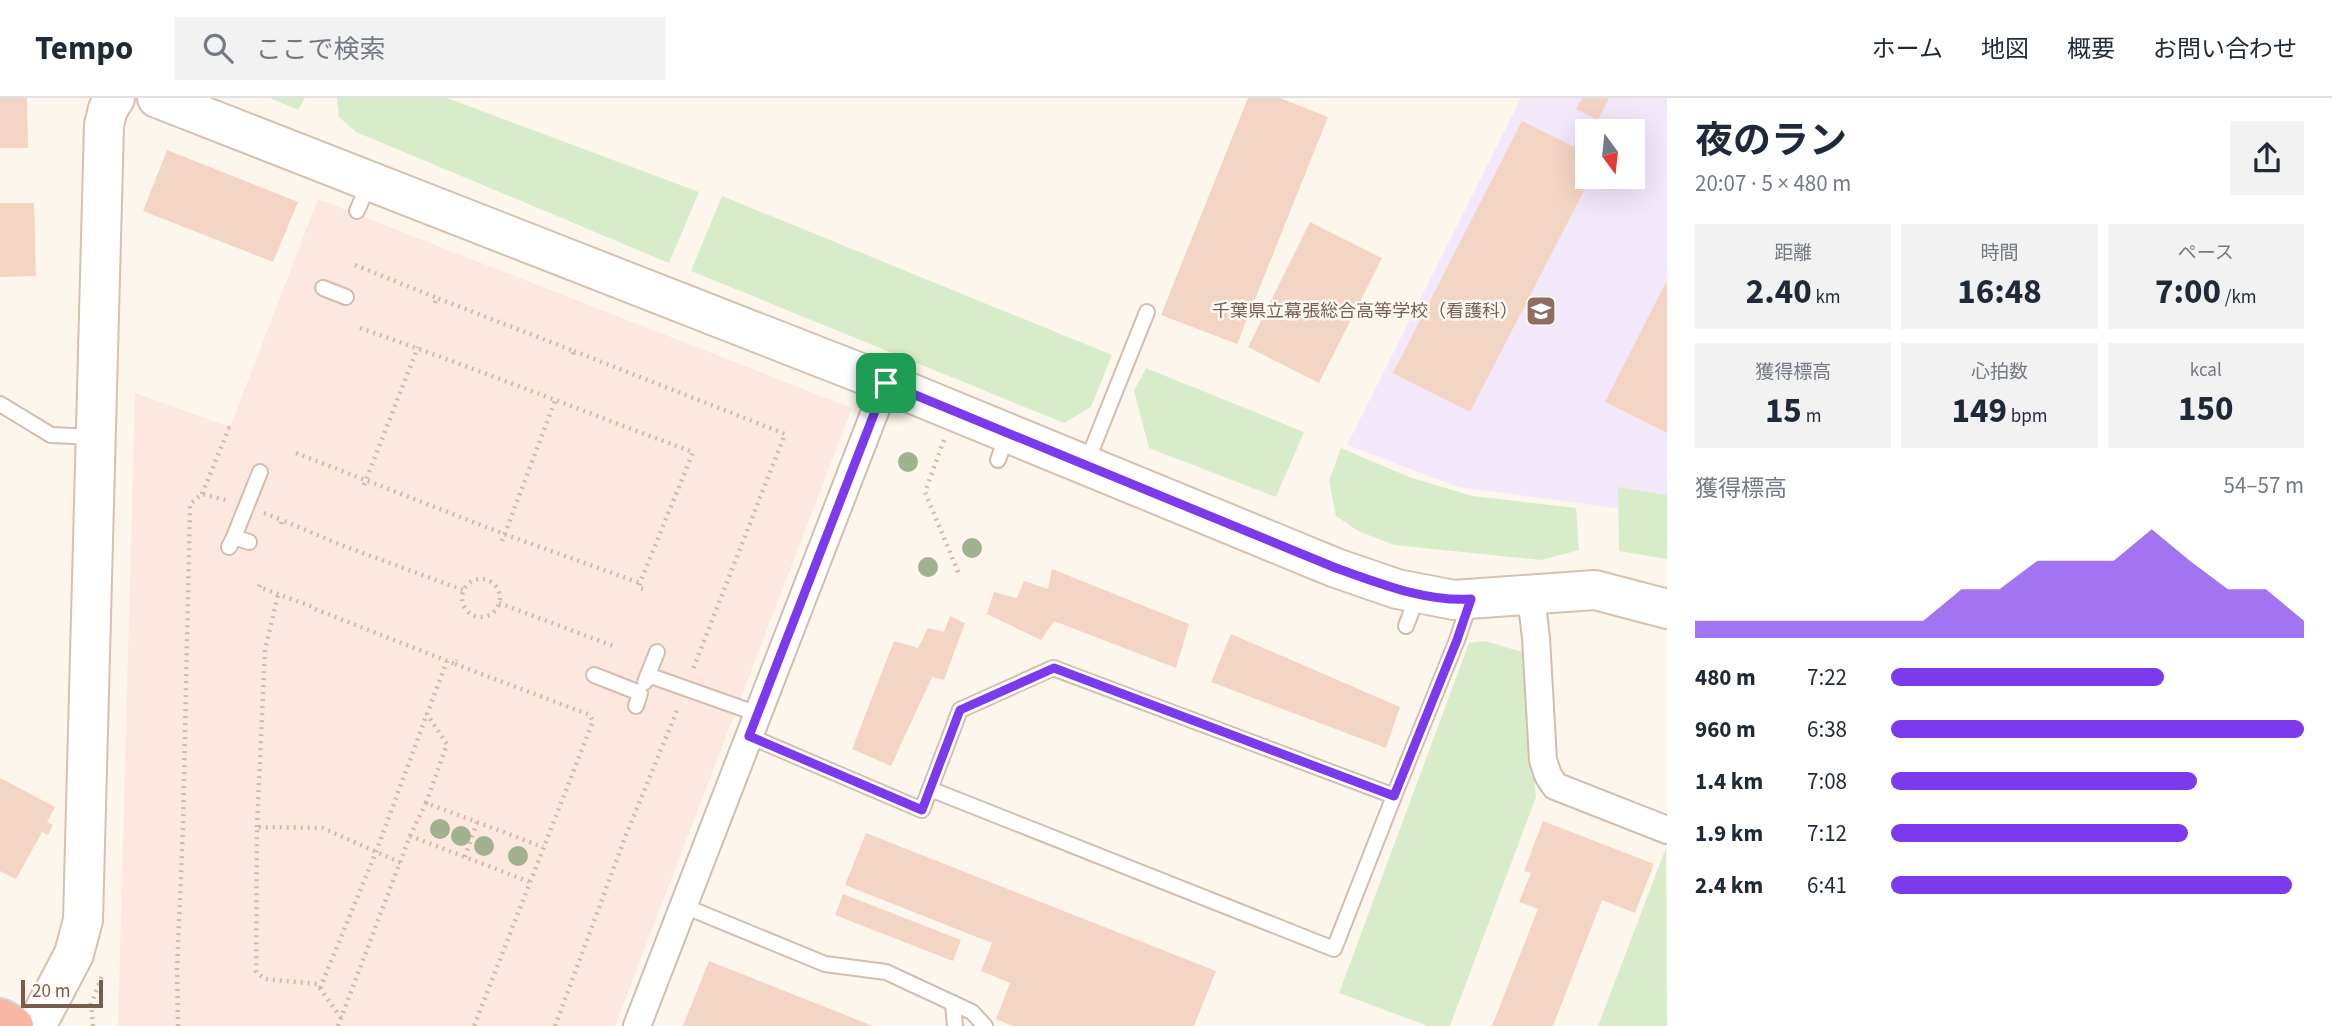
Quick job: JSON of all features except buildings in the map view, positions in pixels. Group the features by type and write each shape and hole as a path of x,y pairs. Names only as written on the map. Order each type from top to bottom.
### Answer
{"highway":[{"path":"0,1018 14,1026"}],"street":[{"path":"36,1026 74,954 83,920 104,125 114,98"},
{"path":"157,98 363,196 886,383 1003,447 1085,465 1336,568 1397,589 1412,609 1454,600 1595,590 1667,609"},
{"path":"637,1026 886,383"},
{"path":"1531,596 1543,760 1548,775 1555,786 1667,830"}],"lane":[{"path":"323,288 346,297"},
{"path":"1085,465 1147,312"},
{"path":"0,404 51,435 97,437"},
{"path":"249,542 232,542 260,472"},
{"path":"930,789 1335,949 1471,599"},
{"path":"594,675 638,699 657,652"},
{"path":"648,674 922,810 960,710 1054,668 1394,796"},
{"path":"684,906 825,964 886,972 972,1012 985,1026"},
{"path":"953,1003 955,1026"}],"path":[{"path":"355,265 436,300 785,434 690,678"},
{"path":"360,328 418,347 693,452 640,583 639,588 643,589"},
{"path":"365,482 418,347"},
{"path":"502,541 556,400"},
{"path":"178,1026 177,971 190,504 202,494 229,428 232,429"},
{"path":"947,433 925,492 959,574"},
{"path":"296,453 365,482 640,583"},
{"path":"202,494 226,500"},
{"path":"260,511 341,545 463,590"},
{"path":"488,578 500,594 499,603 488,616 475,616 464,608 463,590 471,581 488,578"},
{"path":"260,585 259,587 278,595 590,715 593,721 474,1026"},
{"path":"278,595 265,650 257,827 256,972 265,979 317,984 341,1018"},
{"path":"499,603 616,647"},
{"path":"320,989 376,852 447,661"},
{"path":"555,1026 626,835 678,708"},
{"path":"338,1026 447,744 427,714"},
{"path":"426,803 543,847"},
{"path":"465,857 477,822"},
{"path":"257,827 323,828 401,863"},
{"path":"411,836 530,882"},
{"path":"93,1026 91,1005 103,970"}],"shaded area":[{"name":"千葉県立幕張総合高等学校（看護科）","path":"1521,98 1667,98 1667,515 1458,487 1347,445"},
{"path":"318,199 852,408 615,1026 118,1026 135,393 230,427"}],"green space":[{"path":"270,98 305,98 298,110"},
{"path":"337,98 447,98 699,192 669,263 356,132 339,117"},
{"path":"722,196 1112,355 1091,407 1064,423 691,271"},
{"path":"1146,368 1304,432 1276,497 1149,448 1134,391"},
{"path":"1341,448 1409,477 1472,496 1576,508 1579,550 1542,560 1394,545 1358,531 1336,516 1329,481"},
{"path":"1618,487 1667,495 1667,559 1619,551"},
{"path":"1485,641 1522,652 1536,797 1450,1026 1428,1026 1339,993 1469,643"},
{"path":"1666,848 1667,1026 1598,1026"}],"place":[{"name":"千葉県立幕張総合高等学校（看護科）","path":"1541,311"}],"route":[{"path":"886,383 1336,568 1397,589 1454,600 1471,599 1394,796 1054,668 960,710 922,810 749,736 886,383"}]}
